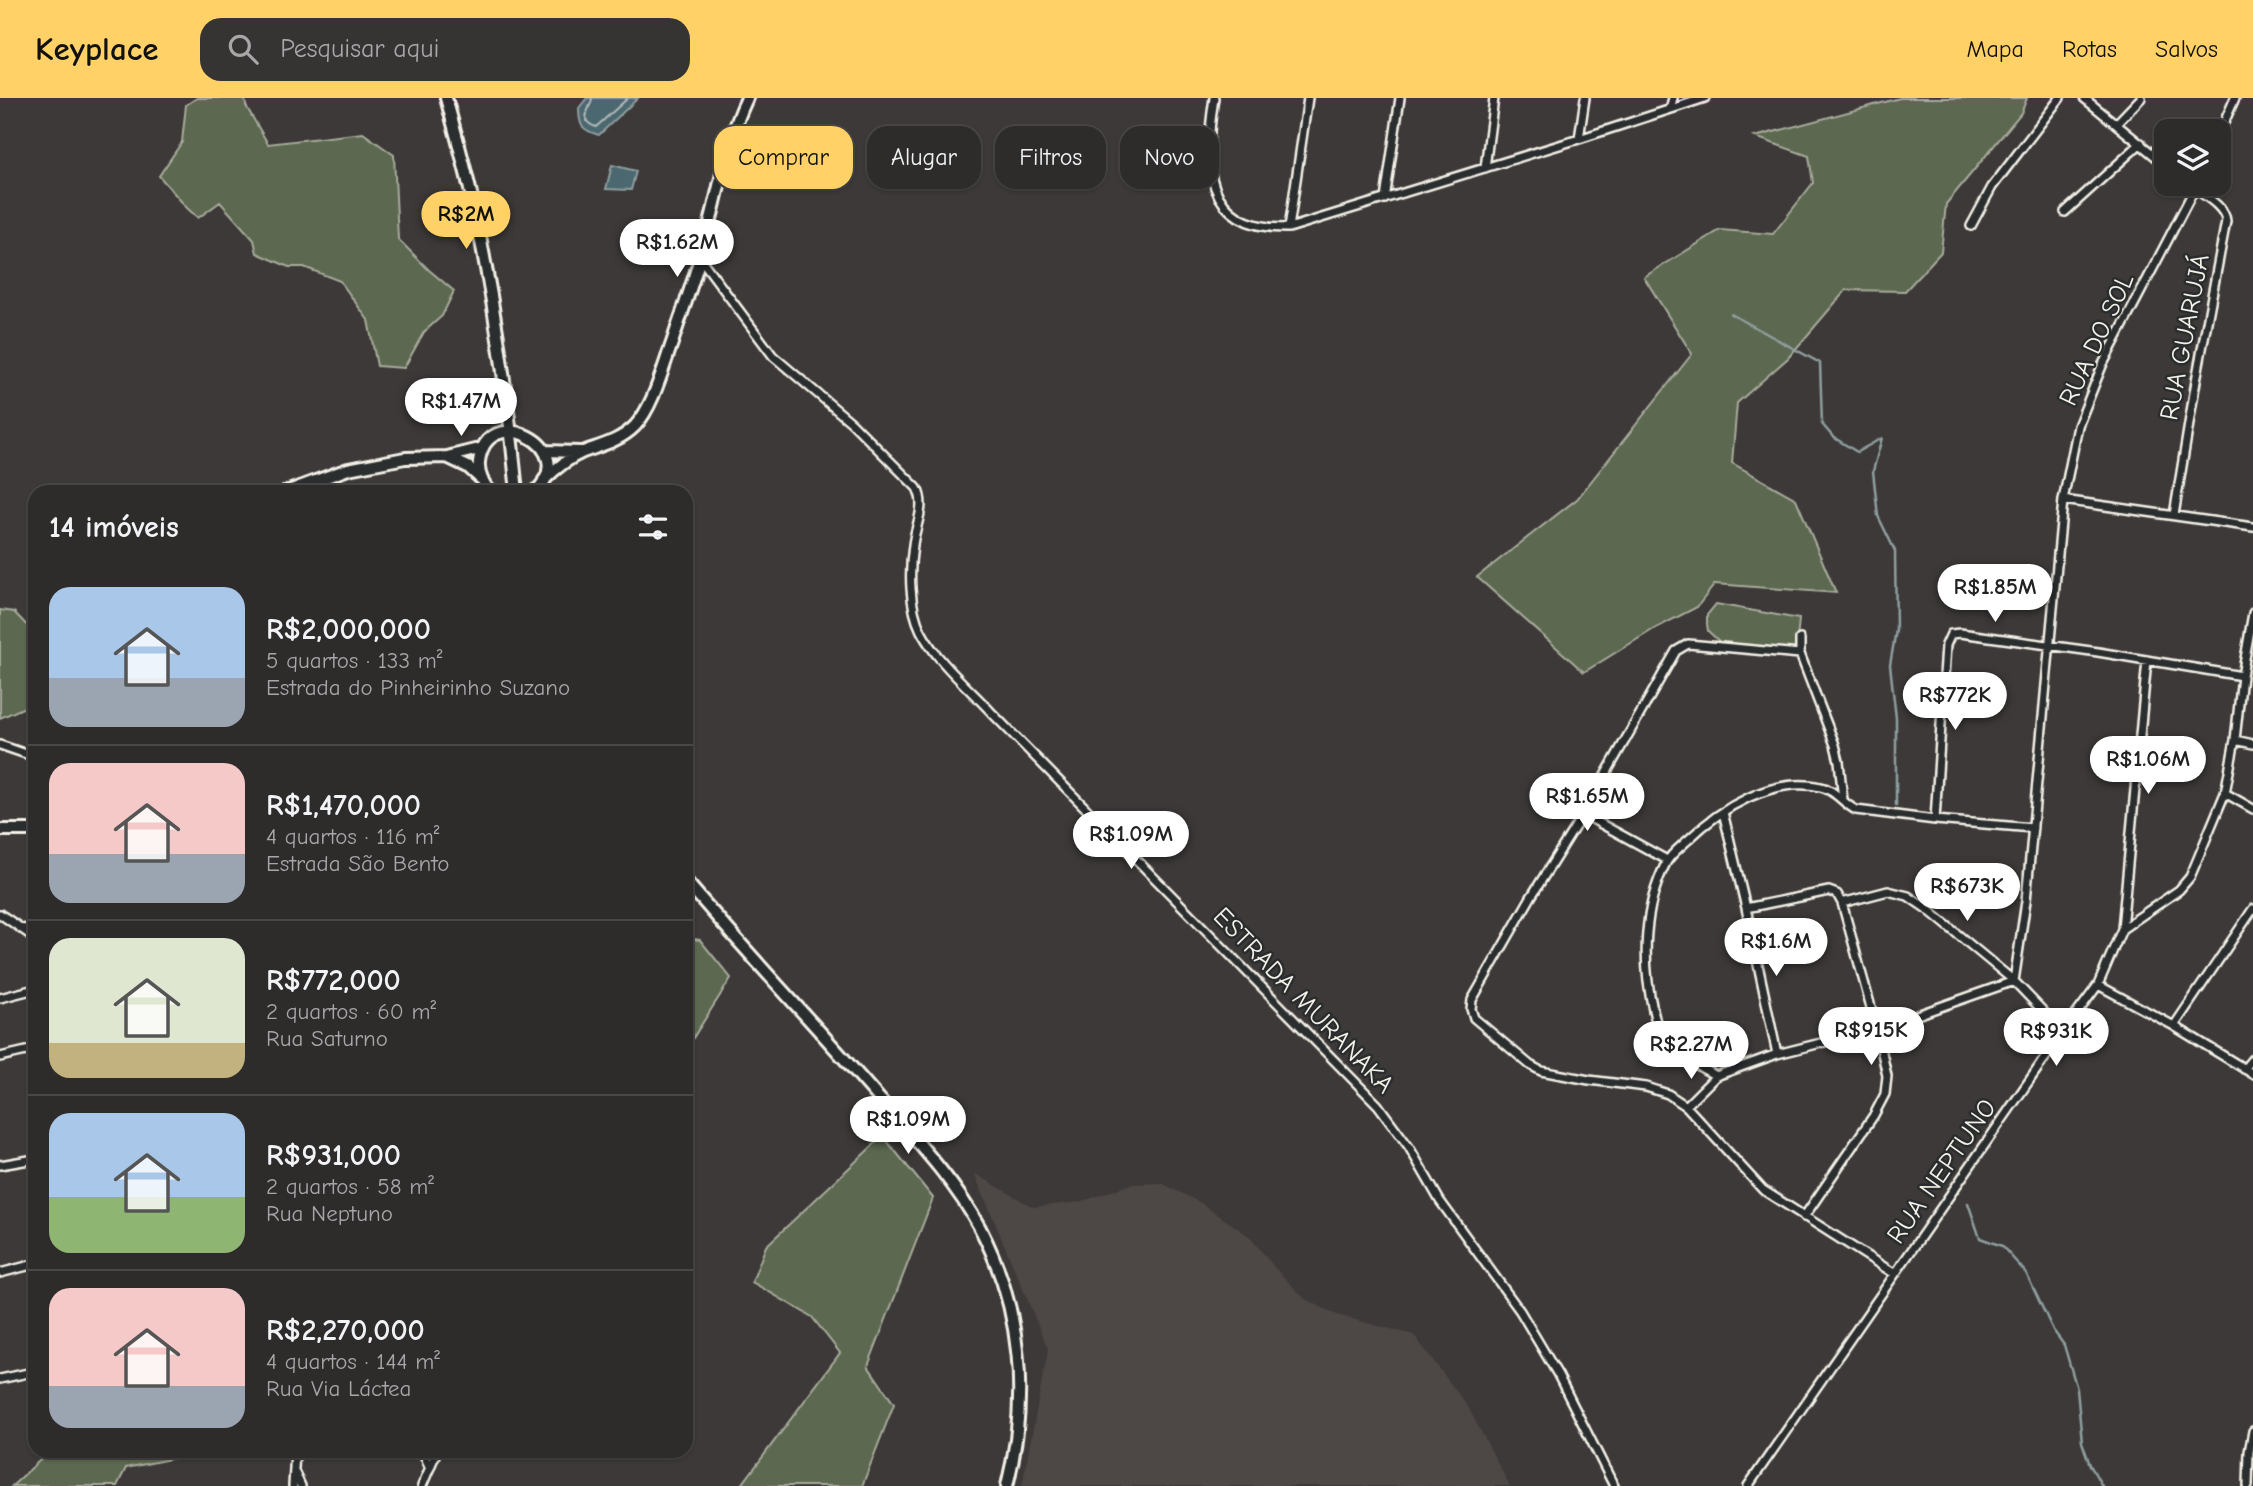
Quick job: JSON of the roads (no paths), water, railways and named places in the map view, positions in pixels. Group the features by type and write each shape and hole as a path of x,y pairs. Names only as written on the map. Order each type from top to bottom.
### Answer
{"main road":[{"path":"446,98 474,206 499,343 516,485"},
{"path":"540,485 561,463 584,452 606,446 621,437 634,427 646,410 666,360 700,258 726,157 747,98"},
{"path":"481,479 479,458 484,448 491,439 511,431 530,436 544,451 547,470 544,480"},
{"path":"305,485 348,469 405,458 447,457 484,448"},
{"path":"544,451 584,452"},
{"path":"447,457 468,467 486,485"},
{"path":"0,830 28,830"},
{"path":"693,889 943,1173 980,1228 1009,1303 1019,1358 1021,1386 1018,1428 1007,1486"}],"street":[{"path":"1214,98 1208,156 1214,186 1233,212 1246,221 1273,228 1289,228 1485,169 1705,98"},
{"path":"1289,228 1308,98"},
{"path":"1385,199 1400,98"},
{"path":"1485,169 1494,98"},
{"path":"1579,139 1585,98"},
{"path":"1670,109 1673,98"},
{"path":"1971,226 1992,187 2060,98"},
{"path":"2084,98 2154,154"},
{"path":"2117,123 2141,98"},
{"path":"2226,119 2235,98"},
{"path":"2065,212 2141,143"},
{"name":"RUA DO SOL","path":"2014,981 2026,901 2063,500 2078,426 2102,366 2187,196"},
{"name":"RUA GUARUJÁ","path":"2174,515 2226,221 2220,208 2206,196"},
{"name":"ESTRADA MURANAKA","path":"700,258 773,356 852,424 917,488 922,506 911,561 914,610 921,630 933,650 1378,1105 1409,1147 1440,1201 1520,1311 1558,1375 1614,1486"},
{"path":"2063,500 2253,527"},
{"path":"2122,929 2166,901 2190,877 2225,793 2253,613"},
{"path":"1935,820 1946,645 1949,636 1960,634 2050,645 2242,676"},
{"path":"1800,639 1800,654 1835,745 1843,800"},
{"path":"1800,654 1688,645 1676,651 1472,1000 1471,1009 1474,1017 1530,1065 1541,1071 1646,1087 1668,1094 1686,1106 1763,1190 1895,1274"},
{"name":"RUA NEPTUNO","path":"1748,1486 2098,985 2122,929 2147,660"},
{"path":"2235,740 2253,744"},
{"path":"0,745 28,755"},
{"path":"1716,1076 1670,1046 1661,1035 1651,1000 1646,958 1648,920 1667,860 1702,826 1759,792 1820,786 1829,789 1846,805 1856,810 2033,828"},
{"path":"2225,793 2253,809"},
{"path":"1723,812 1777,1054"},
{"path":"1583,814 1667,860"},
{"path":"1746,908 1829,891 1837,894 1842,903 1877,1029 1887,1076 1885,1094 1874,1115 1804,1217"},
{"path":"1842,903 1888,891 1908,896 2014,981 2063,1032"},
{"path":"2174,1026 2253,909"},
{"path":"0,914 28,933"},
{"path":"23,929 28,928"},
{"path":"1686,1106 1716,1076 1777,1054 1877,1029 2014,981"},
{"path":"2098,985 2174,1026 2253,1074"},
{"path":"0,998 28,991"},
{"path":"0,1057 28,1051"},
{"path":"2244,1069 2253,1058"},
{"path":"0,1165 28,1160"},
{"path":"0,1273 28,1266"},
{"path":"0,1379 27,1373"},
{"path":"2248,1486 2249,1452 2253,1432"},
{"path":"293,1486 294,1458"},
{"path":"425,1458 430,1468"},
{"path":"422,1486 434,1458"},
{"path":"293,1471 301,1486"}],"water":[{"path":"587,98 638,98 599,135 585,129 581,123 579,108"},
{"path":"612,165 636,171 631,190 606,189"}],"waterway":[{"path":"1731,314 1820,363 1822,424 1833,437 1857,452 1882,438 1873,471 1878,516 1895,551 1896,630 1890,665 1896,718 1896,805"},
{"path":"1968,1203 1980,1238 2002,1246 2026,1273 2053,1330 2064,1345 2077,1389 2082,1442 2090,1465 2102,1486"}]}
